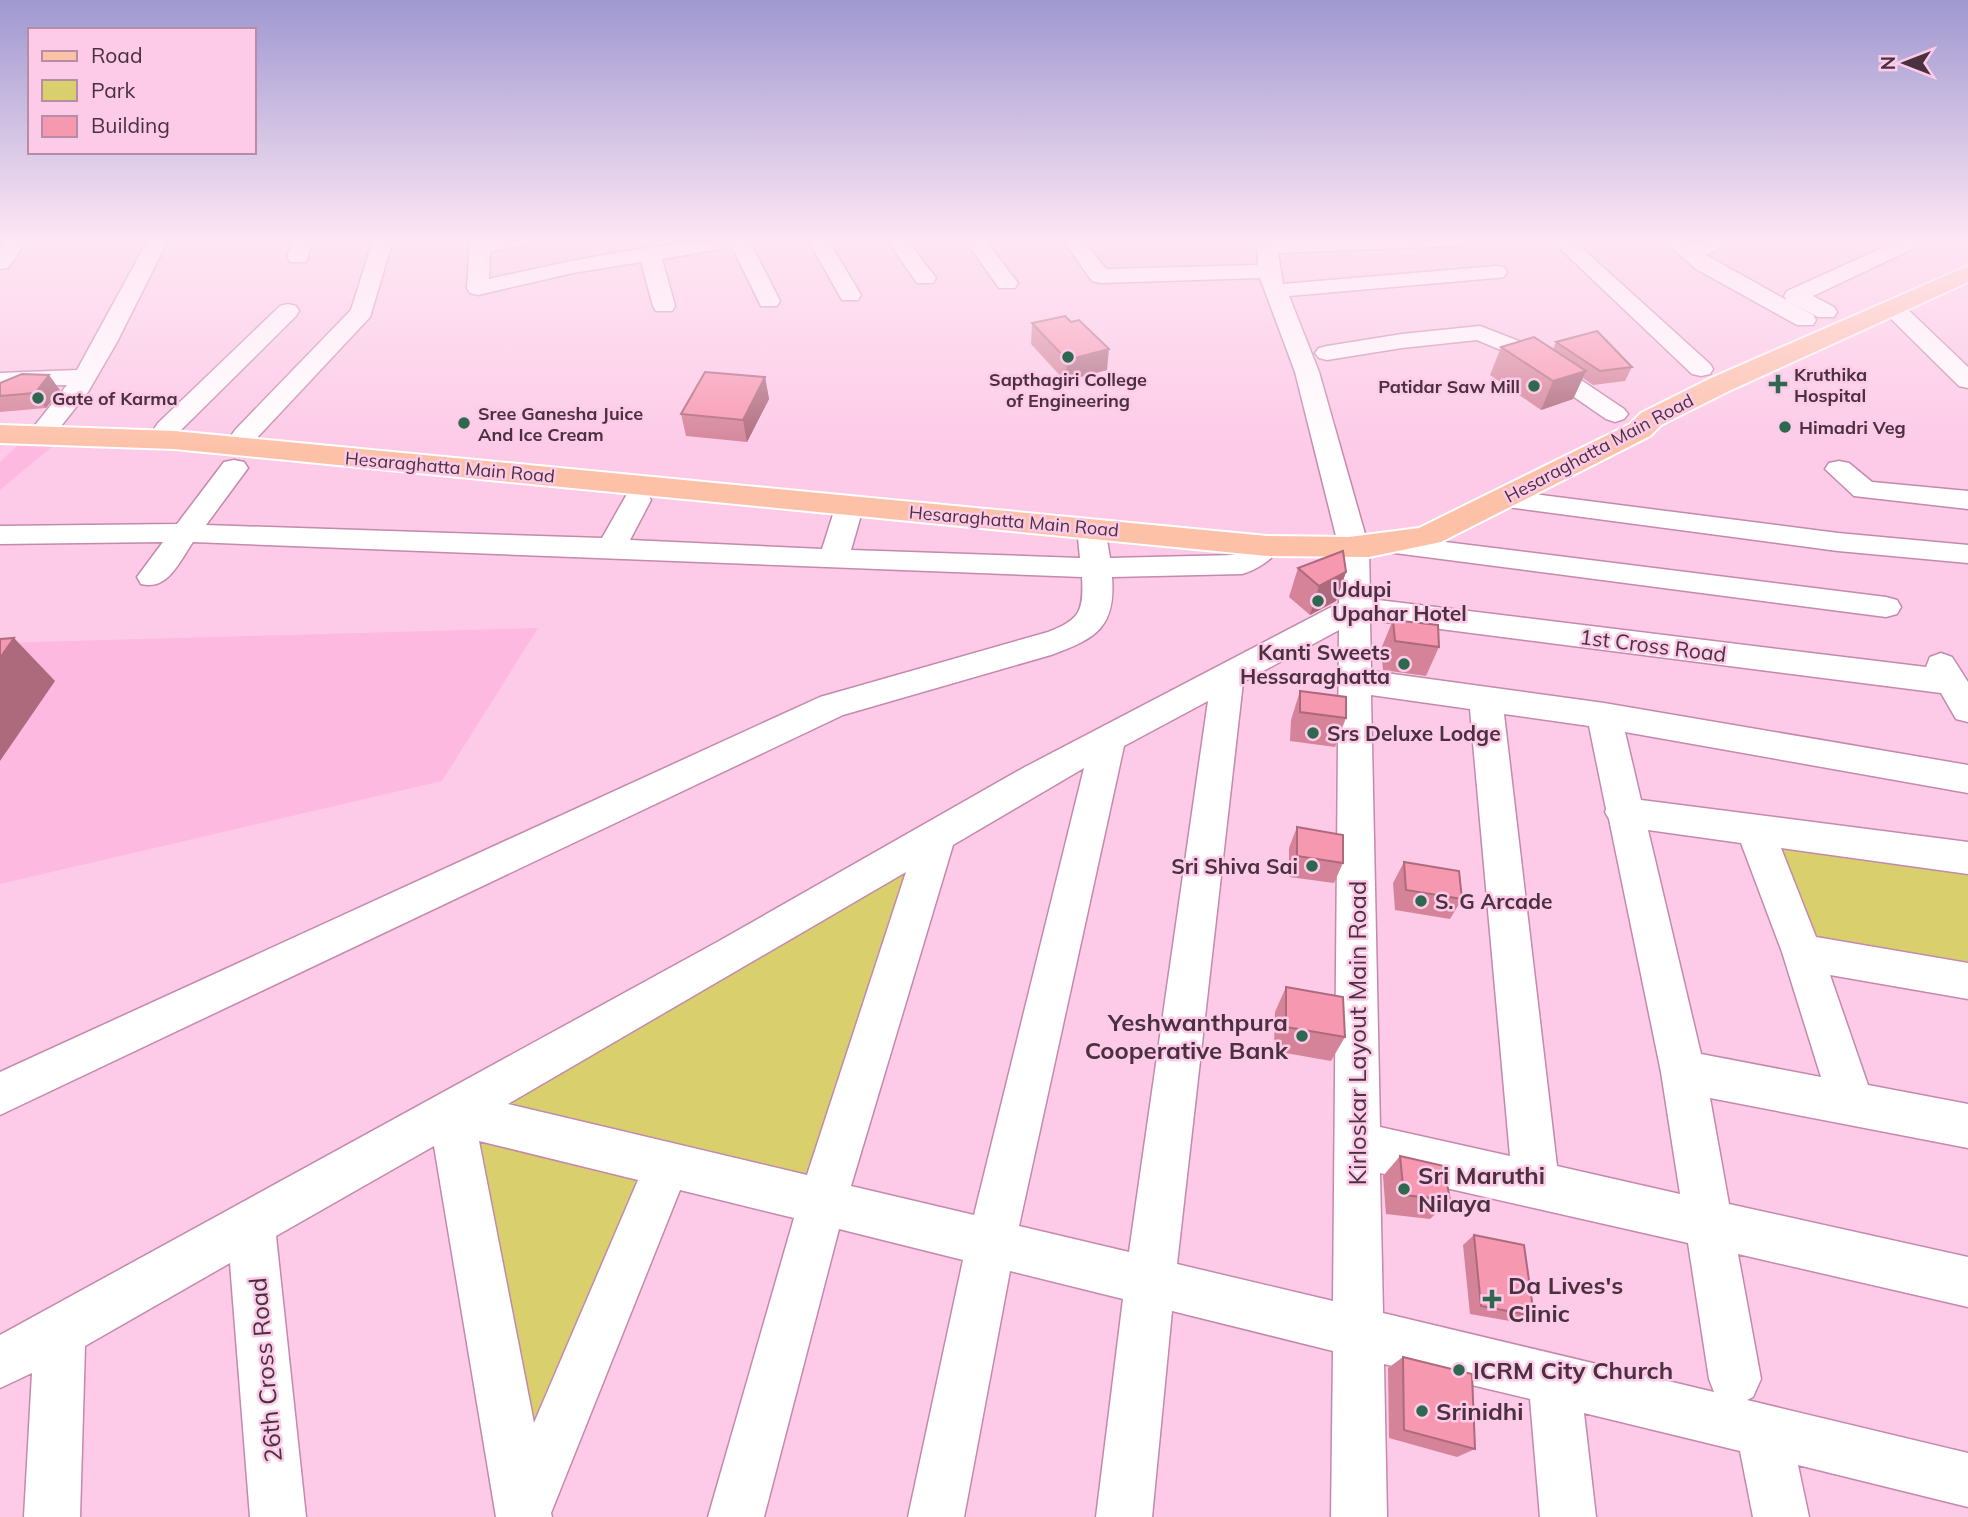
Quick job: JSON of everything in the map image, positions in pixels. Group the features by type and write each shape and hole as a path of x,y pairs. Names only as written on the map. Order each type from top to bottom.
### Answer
{"main road":[{"name":"Hesaraghatta Main Road","path":"0,423 1091,528 1397,545 1430,535 1640,430 1651,419 1719,385 1884,311"},
{"path":"1352,542 1436,518 1631,423 1651,419"},
{"name":"Hesaraghatta Main Road","path":"0,433 58,428 167,429 355,443 1265,539"}],"street":[{"path":"58,428 120,311"},
{"path":"58,428 139,311"},
{"path":"167,429 288,311"},
{"path":"244,436 362,311"},
{"name":"Kirloskar Layout Main Road","path":"1286,311 1307,372 1352,542 1359,1517"},
{"path":"1638,311 1701,369"},
{"path":"1788,311 1805,320"},
{"path":"1896,311 1968,381"},
{"path":"1327,353 1402,341 1480,333 1521,350 1615,414"},
{"path":"0,380 85,377"},
{"path":"152,578 234,468"},
{"path":"1839,469 1864,490 1968,500"},
{"path":"1502,499 1838,542 1968,554"},
{"path":"611,548 637,500"},
{"path":"834,559 850,505"},
{"path":"0,1094 823,710 1071,635 1088,625 1098,607 1091,528"},
{"path":"0,535 184,533 1094,568 1213,567 1242,564 1265,539"},
{"path":"1397,545 1886,607"},
{"path":"0,1362 60,1332 451,1112 1109,738 1354,608"},
{"name":"1st Cross Road","path":"1354,608 1946,673 1968,710"},
{"path":"1124,1517 1150,1281 1228,673"},
{"path":"1355,681 1604,716 1968,779"},
{"path":"1486,699 1536,1183"},
{"path":"1604,716 1682,1072 1735,1379"},
{"path":"936,1517 990,1242 1109,738"},
{"path":"1623,812 1968,858"},
{"path":"1755,830 1802,952 1851,1102"},
{"path":"736,1517 822,1202 937,835"},
{"path":"1802,952 1968,981"},
{"path":"1682,1072 1968,1126"},
{"path":"451,1112 1968,1480"},
{"path":"451,1112 523,1515"},
{"path":"1358,1145 1968,1282"},
{"path":"523,1515 668,1164"},
{"name":"26th Cross Road","path":"251,1224 278,1517"},
{"path":"52,1517 60,1332"},
{"path":"1554,1380 1568,1517"},
{"path":"1763,1430 1781,1517"}],"shaded area":[{"path":"21,442 55,444 0,490 0,462"},
{"path":"538,628 442,781 0,884 0,643"}],"green space":[{"path":"1778,845 1968,872 1968,968 1813,944"},
{"path":"918,862 808,1186 491,1104"},
{"path":"470,1138 643,1179 530,1463"}],"building":[{"path":"1065,316 1071,322 1079,320 1109,349 1067,360 1032,323"},
{"path":"1597,331 1632,367 1600,371 1556,342"},
{"path":"1534,337 1586,371 1553,381 1501,347"},
{"path":"705,372 765,377 743,420 681,414"},
{"path":"22,374 49,375 35,393 0,396 0,383"},
{"path":"1343,551 1346,572 1319,586 1298,568"},
{"path":"1393,620 1438,625 1439,647 1395,641"},
{"path":"14,638 0,658 0,639"},
{"path":"1300,691 1346,697 1346,718 1300,712"},
{"path":"1297,827 1343,835 1343,863 1297,856"},
{"path":"1404,862 1459,871 1462,899 1406,890"},
{"path":"1286,987 1343,997 1345,1037 1286,1027"},
{"path":"1400,1156 1444,1166 1450,1200 1404,1195"},
{"path":"1474,1235 1524,1245 1534,1316 1481,1306"},
{"name":"Srinidhi","path":"1403,1357 1472,1374 1475,1449 1404,1430"}],"place":[{"name":"Sapthagiri College of Engineering","path":"1068,357"},
{"name":"Kruthika Hospital","path":"1778,384"},
{"name":"Patidar Saw Mill","path":"1534,386"},
{"name":"Gate of Karma","path":"38,398"},
{"name":"Sree Ganesha Juice And Ice Cream","path":"464,423"},
{"name":"Himadri Veg","path":"1785,427"},
{"name":"Udupi Upahar Hotel","path":"1318,601"},
{"name":"Kanti Sweets Hessaraghatta","path":"1404,664"},
{"name":"Srs Deluxe Lodge","path":"1313,733"},
{"name":"Sri Shiva Sai","path":"1312,866"},
{"name":"S. G Arcade","path":"1421,901"},
{"name":"Yeshwanthpura Cooperative Bank","path":"1302,1036"},
{"name":"Sri Maruthi Nilaya","path":"1404,1189"},
{"name":"Da Lives's Clinic","path":"1492,1299"},
{"name":"ICRM City Church","path":"1459,1370"},
{"name":"Srinidhi","path":"1422,1411"}]}
